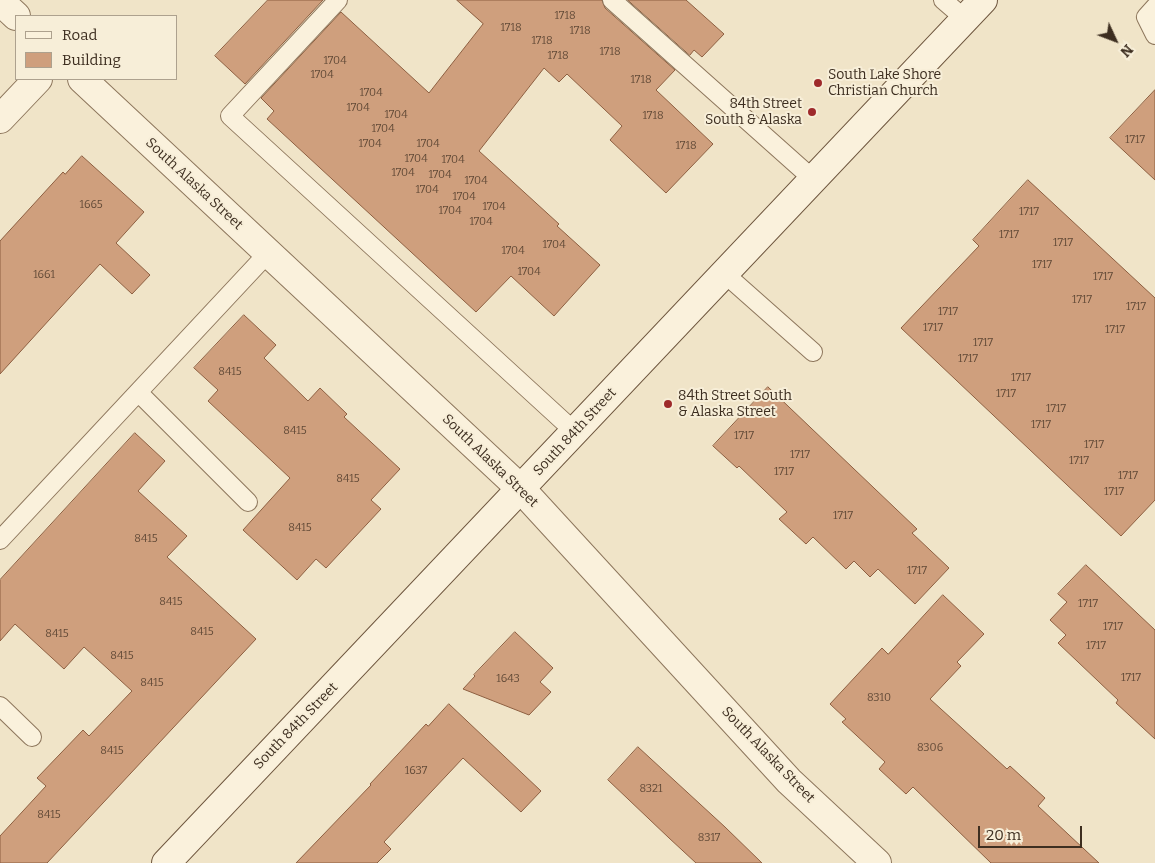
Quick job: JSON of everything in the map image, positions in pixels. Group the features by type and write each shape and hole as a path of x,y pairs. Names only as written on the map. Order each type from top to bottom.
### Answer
{"main road":[{"name":"South 84th Street","path":"166,863 983,0"},
{"path":"0,1 15,15"},
{"path":"0,120 37,80"},
{"name":"South Alaska Street","path":"83,80 521,489 789,781 877,863"}],"lane":[{"path":"338,0 230,116 575,432"},
{"path":"612,0 814,180"},
{"path":"943,0 965,19"},
{"path":"1155,7 1146,17 1155,35"},
{"path":"0,540 268,253"},
{"path":"725,274 813,352"},
{"path":"138,392 248,502"},
{"path":"0,706 32,737"}],"building":[{"path":"268,0 323,0 245,84 215,56"},
{"path":"457,0 602,0 605,8 675,70 656,90 713,144 666,193 610,140 622,126 567,74 559,82 544,68 479,151 559,224 557,226 600,265 554,316 511,276 476,312 267,119 274,111 261,98 341,12 429,93 483,24"},
{"path":"628,0 686,0 724,34 702,57 694,50 690,55"},
{"path":"1155,90 1155,180 1110,138"},
{"path":"82,156 144,212 116,243 150,275 132,294 100,264 0,374 0,241 63,172 65,174"},
{"path":"1028,180 1155,298 1155,500 1121,536 901,328 979,246 973,240"},
{"path":"244,315 276,345 264,358 308,401 320,388 347,414 344,417 400,469 371,500 381,509 326,568 316,559 297,580 243,530 290,478 208,401 218,390 194,368"},
{"path":"768,387 917,529 912,533 949,568 915,604 878,569 870,577 854,561 846,569 813,537 806,544 779,519 787,512 739,466 737,468 713,446"},
{"path":"135,433 165,461 138,491 187,536 167,557 256,639 47,863 0,863 0,836 46,786 37,778 83,730 89,736 132,691 84,647 64,669 15,624 0,641 0,580"},
{"path":"1086,565 1155,630 1155,739 1116,703 1118,700 1058,643 1066,635 1050,620 1067,602 1058,594"},
{"path":"943,595 984,634 957,662 961,666 930,699 1007,769 1010,766 1045,798 1038,806 1099,863 991,863 913,787 906,794 879,769 885,762 842,722 846,719 830,704 882,648 888,654"},
{"path":"515,632 553,668 540,682 551,692 529,715 463,689"},
{"path":"449,704 541,791 521,812 463,758 384,842 391,849 377,863 296,863 426,724 428,726"},
{"path":"638,747 762,863 696,863 669,838 608,780"}],"place":[{"name":"South Lake Shore Christian Church","path":"818,83"},
{"name":"84th Street South & Alaska","path":"812,112"},
{"name":"84th Street South & Alaska Street","path":"668,404"}]}
